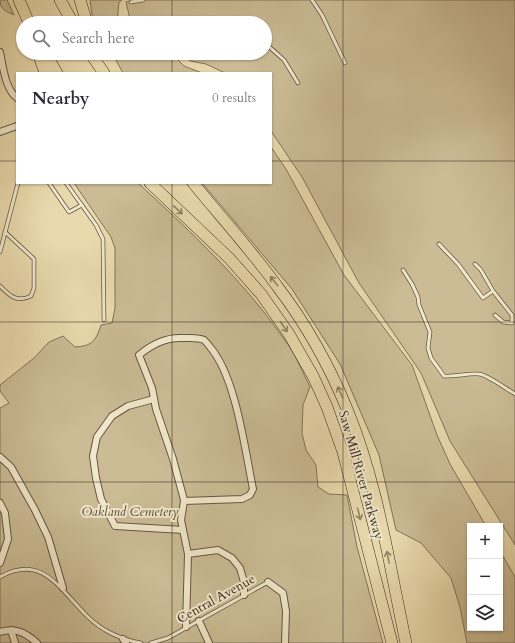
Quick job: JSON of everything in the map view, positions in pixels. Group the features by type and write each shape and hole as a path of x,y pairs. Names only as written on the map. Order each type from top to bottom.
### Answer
{"highway":[{"path":"19,0 25,16"},
{"path":"60,0 68,16"},
{"path":"80,0 85,16"},
{"path":"40,60 45,72"},
{"path":"49,60 56,72"},
{"path":"95,60 103,72"},
{"path":"104,60 110,72"},
{"name":"Saw Mill River Parkway","path":"151,184 211,241 245,276 275,313 310,371 327,407 343,452 392,643"},
{"name":"Saw Mill River Parkway","path":"194,184 277,285 304,324 328,366 351,417 371,477 406,643"},
{"path":"396,596 413,643"}],"street":[{"path":"0,52 3,78 16,97"},
{"path":"0,132 16,126"},
{"path":"184,501 242,499 250,495 253,489 235,401 226,375 215,353 204,340 195,338 178,338 161,341 150,346 139,355 152,388 156,409 173,459 184,501 181,520 188,554 186,627"},
{"path":"154,399 128,406 112,416 97,437 93,456 96,478 101,499 115,526 183,530"},
{"path":"0,457 11,467 48,537 63,588"},
{"path":"0,503 5,513 8,539 0,563"},
{"path":"188,554 218,550 232,558 240,568 244,582 244,595"},
{"path":"268,582 283,593 286,611 285,643"},
{"path":"199,621 209,643"},
{"path":"0,632 8,629 27,634 37,643"},
{"path":"11,630 15,643"}],"lane":[{"path":"131,2 143,0"},
{"path":"312,0 322,15 345,63"},
{"path":"272,49 284,60 298,83"},
{"path":"0,252 18,184"},
{"path":"50,184 70,212 82,205"},
{"path":"67,184 99,229 104,244 104,320"},
{"path":"0,286 14,298 24,300 31,296 34,288 34,260 5,232"},
{"path":"439,244 458,264 483,298 493,291"},
{"path":"475,264 481,270 493,291 512,315 512,323 503,322 495,316"},
{"path":"403,270 418,296 419,305 430,332 428,348 430,358 444,376 452,377 481,374 515,394"},
{"path":"0,577 8,572 20,569 34,569 48,576 63,588 88,616 107,630 125,641 141,643"},
{"name":"Central Avenue","path":"151,643 168,638 268,582"}],"green space":[{"path":"0,0 7,0 14,15 2,8"},
{"path":"90,0 122,0 119,2 118,16 92,15"},
{"path":"135,0 515,0 515,545 503,526 503,523 501,523 450,441 421,373 359,283 302,177 272,132 272,72 223,72 206,64 189,60 272,60 272,16 129,16 126,2"},
{"path":"116,60 178,60 184,66 199,72 122,72"},
{"path":"272,148 286,169 344,275 412,365 437,435 450,464 484,523 467,523 467,631 503,631 503,556 515,577 515,643 467,643 460,607 451,578 421,543 396,530 379,455 340,364 292,289 203,184 272,184"},
{"name":"Oakland Cemetery","path":"75,184 139,184 216,257 268,317 288,344 310,387 303,405 302,433 306,450 316,465 318,487 329,494 347,495 357,547 383,643 0,643 0,408 9,403 0,391 0,385 34,358 49,342 63,336 75,347 86,345 95,339 101,325 112,323 115,308 115,248 111,237"}]}
